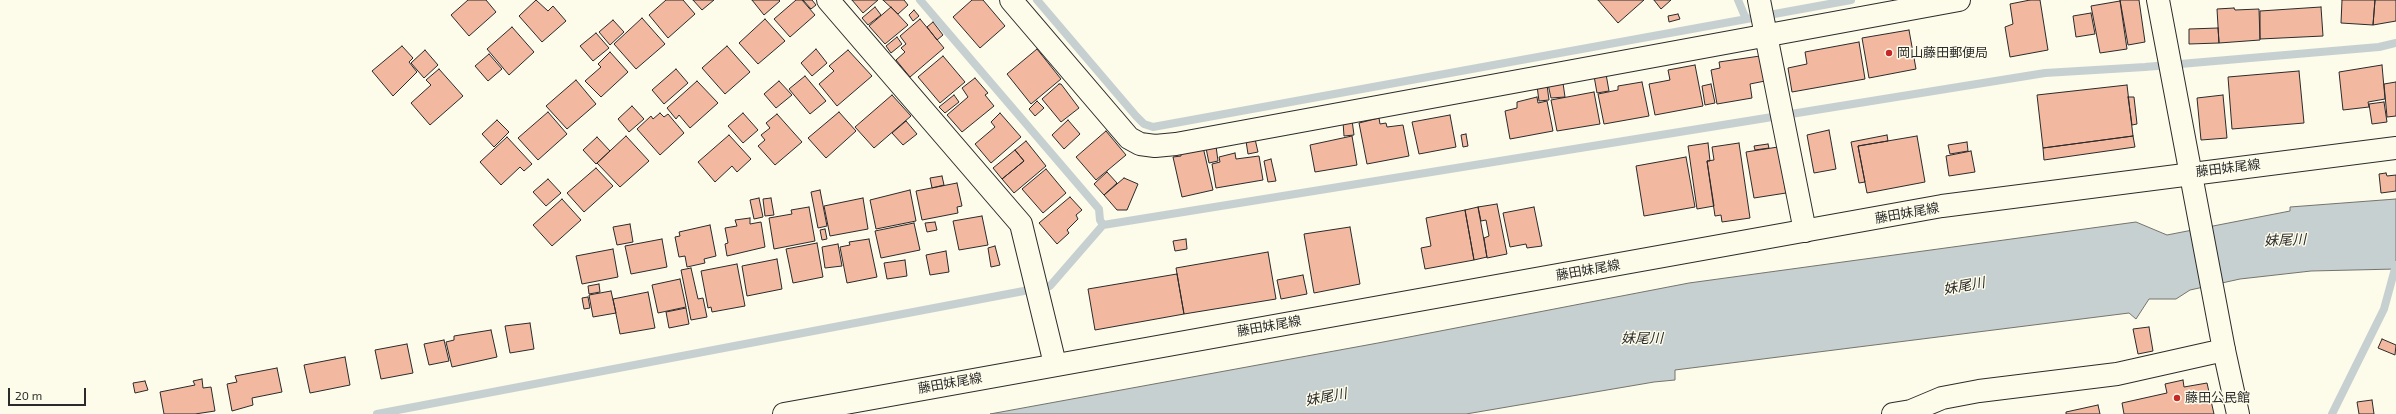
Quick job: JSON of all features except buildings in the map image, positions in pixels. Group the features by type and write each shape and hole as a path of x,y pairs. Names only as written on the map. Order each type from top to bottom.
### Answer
{"street":[{"path":"828,0 1021,224 1055,364"},
{"path":"1011,0 1129,138 1140,144 1154,146 1176,144 1763,17 1959,0"},
{"path":"2158,0 2192,173 2217,314 2238,414"},
{"path":"1763,17 1805,231"},
{"name":"藤田妹尾線","path":"784,414 1055,364 1942,206 2396,148"},
{"path":"1893,414 1910,411 1942,398 1979,391 2117,374 2224,350"}],"water":[{"name":"妹尾川","path":"2396,199 2396,269 2311,271 2240,279 2190,290 2176,299 2149,299 2136,319 2129,313 1675,370 1675,380 1654,382 1466,414 990,414 1378,343 1689,283 2136,222 2167,235 2290,211 2290,207"}],"waterway":[{"path":"920,0 1099,209 1100,220 1103,225"},
{"path":"1037,0 1136,116 1144,124 1153,127 1851,0"},
{"path":"1738,0 1746,19"},
{"path":"377,414 1050,286 1103,225 2045,73 2145,67 2379,47 2396,43"},
{"path":"2332,414 2384,309 2396,265"}],"place":[{"name":"岡山藤田郵便局","path":"1889,53"},
{"name":"藤田公民館","path":"2177,398"}]}
